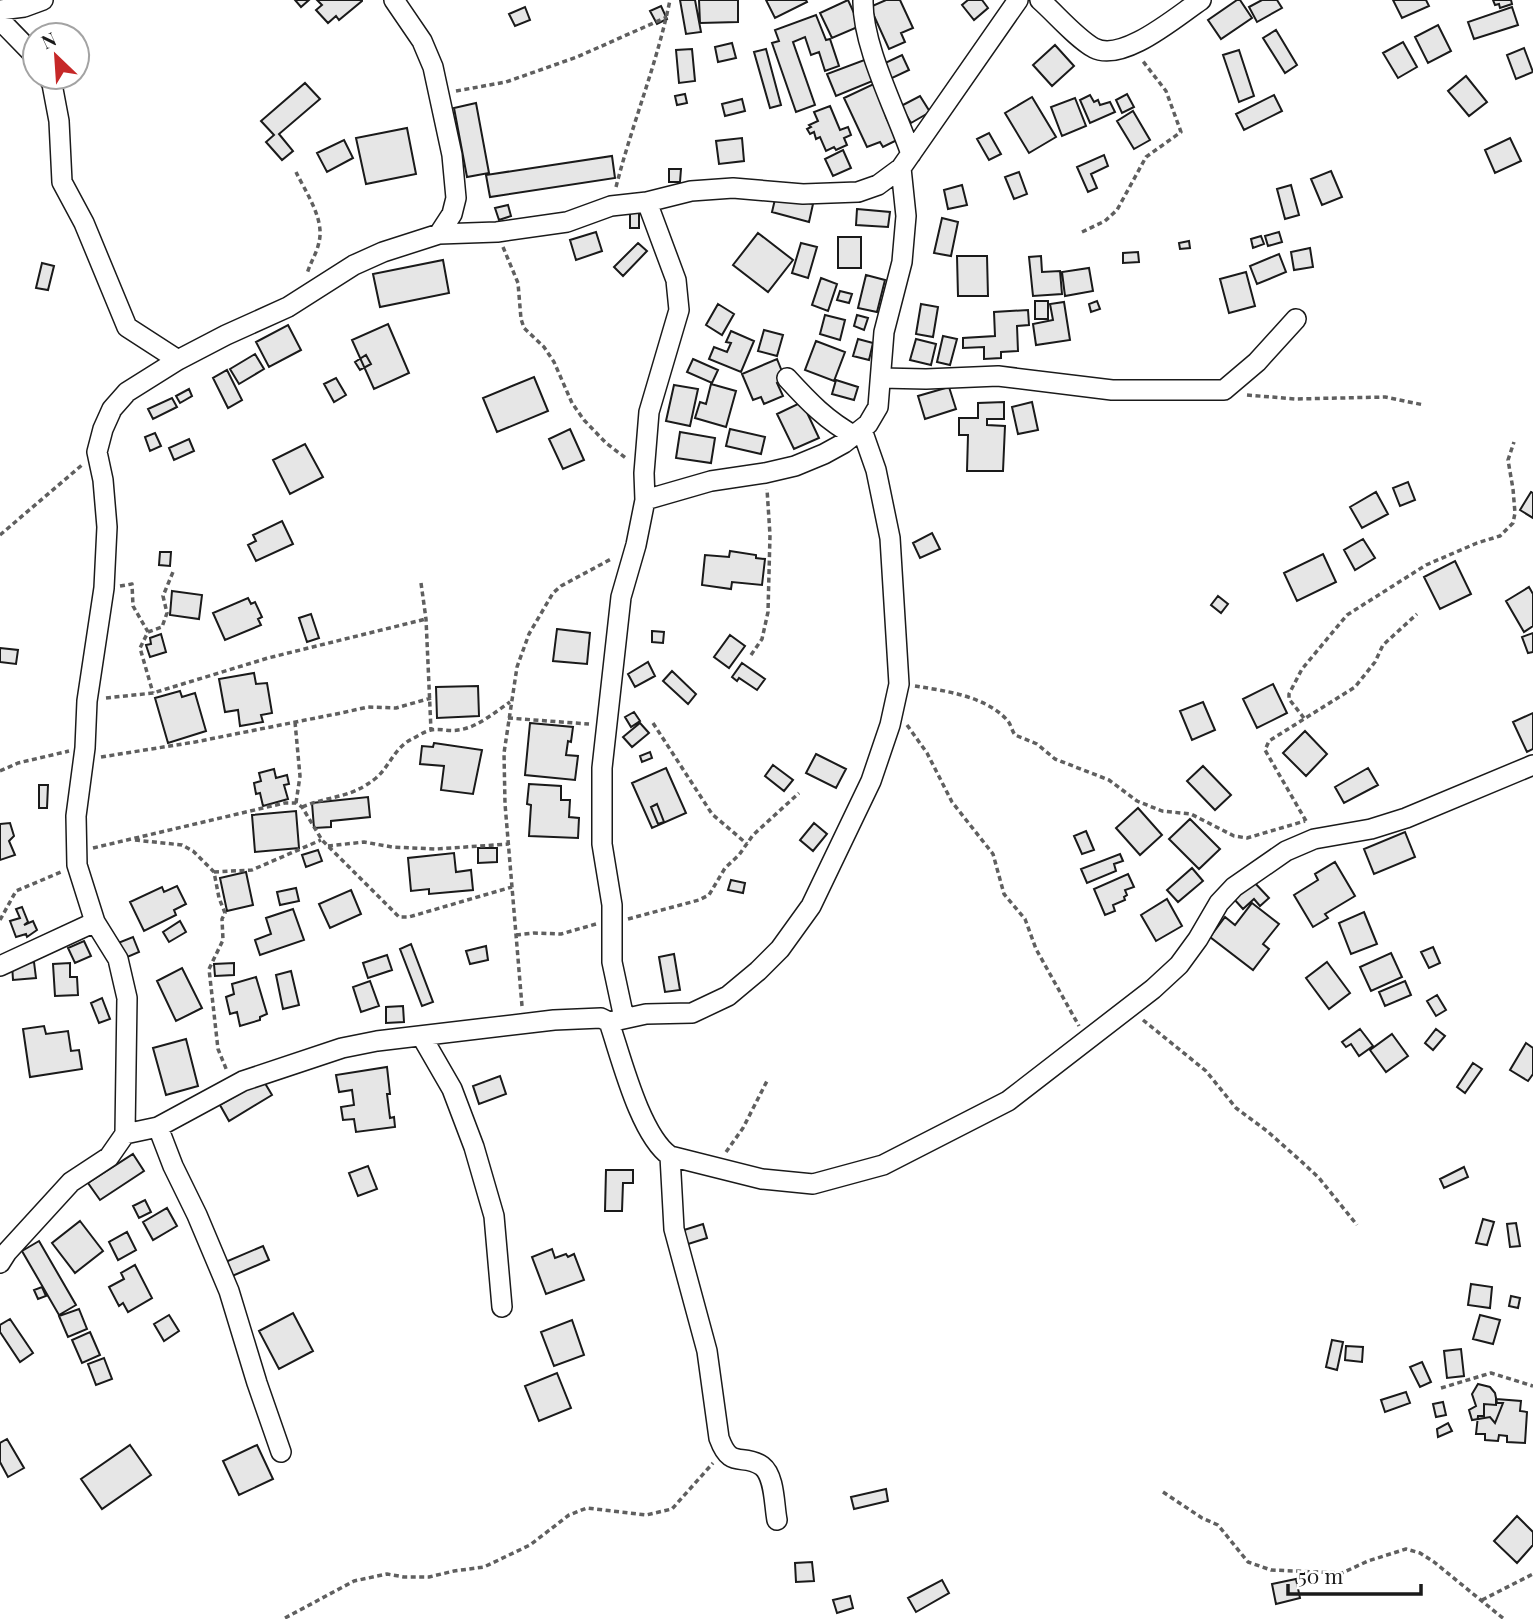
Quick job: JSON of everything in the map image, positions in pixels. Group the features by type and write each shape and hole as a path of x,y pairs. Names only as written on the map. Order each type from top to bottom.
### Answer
{"street":[{"path":"0,10 24,7 43,0"},
{"path":"394,0 422,41 433,66 452,155 456,198 452,214 439,233"},
{"path":"645,500 711,481 794,466 824,454 859,433 878,407 884,332 902,262 905,239 906,161 901,124 871,53 863,0"},
{"path":"0,1263 71,1182 109,1157 125,1134 127,998 118,959 95,922 77,859 76,816 87,701 104,588 107,527 103,480 96,452 112,409 127,392 178,360 300,300 354,265 439,233 497,232 566,222 611,206 647,202 691,191 733,188 803,194 858,192 878,185 906,161 1018,0"},
{"path":"1040,0 1093,47 1106,52 1117,51 1130,45 1201,0"},
{"path":"0,20 21,42"},
{"path":"53,91 59,121 62,182 84,223 127,327 178,360"},
{"path":"647,202 676,280 679,310 649,412 645,500 621,597 602,768 602,844 612,905 616,1020 646,1127 661,1150 670,1156 762,1179 813,1184 884,1165 1008,1101 1128,1008 1179,965 1219,903 1234,887 1310,830 1371,829 1406,818 1533,765"},
{"path":"881,378 998,376 1112,390 1224,390 1257,362 1296,319"},
{"path":"125,1134 158,1127 235,1085 342,1048 377,1041 523,1024 598,1017 616,1020 646,1014 692,1013 715,1004 741,985 780,949 796,930 816,897 871,780 895,708 899,684 890,538 876,470 859,433 828,419 810,404 787,377"},
{"path":"0,966 95,922"},
{"path":"422,1037 452,1088 474,1147 494,1216 502,1307"},
{"path":"158,1127 229,1291 281,1452"},
{"path":"670,1156 674,1230 708,1351 719,1438 724,1451 734,1459 763,1467 770,1479 777,1520"}],"path":[{"path":"611,206 625,153 651,76 670,0"},
{"path":"440,94 506,82 577,57 667,17"},
{"path":"1082,232 1105,220 1117,209 1146,157 1181,132 1166,91 1130,45"},
{"path":"296,172 314,209 320,229 320,242 311,260 300,300"},
{"path":"497,232 518,283 520,319 524,328 544,347 554,362 572,403 584,420 606,443 645,473"},
{"path":"1224,390 1294,399 1385,397 1424,405"},
{"path":"1304,718 1289,699 1289,694 1302,669 1347,615 1426,565 1500,536 1513,523 1515,513 1508,460 1514,442"},
{"path":"0,536 96,452"},
{"path":"751,655 762,639 768,612 770,536 765,473"},
{"path":"523,1024 504,753 517,667 529,634 548,600 561,586 636,545"},
{"path":"153,693 140,648 148,632 162,627 167,613 163,596 173,572"},
{"path":"421,583 426,619 431,730"},
{"path":"104,588 132,584 133,606 148,632"},
{"path":"899,684 948,691 994,709 1009,722 1015,736 1037,744 1049,757 1109,780 1136,801 1162,811 1191,814 1234,836 1247,838 1310,830 1265,750 1269,741 1355,687 1375,662 1383,645 1417,614"},
{"path":"87,701 153,693 268,658 426,619"},
{"path":"0,771 54,753 83,754 195,742 368,707 396,708 431,698"},
{"path":"302,807 324,798 346,796 363,787 378,776 398,748 431,730 470,727 510,702"},
{"path":"895,708 927,753 952,802 993,854 1004,894 1025,919 1036,949 1087,1040"},
{"path":"508,718 586,723 606,734"},
{"path":"295,722 300,776 296,803"},
{"path":"653,723 712,814 747,844"},
{"path":"516,935 561,934 595,924 611,924 709,895 725,868 753,835 799,793"},
{"path":"0,920 16,891 104,845 285,803 296,803 302,807 322,840 388,908 403,918 512,887"},
{"path":"132,840 181,845 192,851 214,872 225,913 222,919 223,940 209,969 218,1049 235,1085"},
{"path":"214,872 252,870 322,840"},
{"path":"328,846 364,842 392,847 436,849 509,844"},
{"path":"1128,1008 1206,1071 1236,1108 1267,1131 1319,1178 1357,1225"},
{"path":"714,1168 743,1128 767,1082"},
{"path":"1441,1388 1491,1373 1533,1386"},
{"path":"285,1618 354,1581 387,1574 429,1577 454,1570 484,1567 530,1545 569,1515 587,1508 646,1516 672,1508 724,1451"},
{"path":"1163,1492 1202,1518 1218,1525 1248,1562 1271,1570 1342,1573 1368,1561 1406,1549 1420,1553 1504,1619"},
{"path":"1482,1600 1533,1574"}],"building":[{"path":"295,0 309,0 301,7"},
{"path":"317,0 362,1 339,20 336,16 328,23 316,10 322,5"},
{"path":"680,0 695,0 701,32 686,34"},
{"path":"699,0 738,0 738,22 700,23"},
{"path":"766,0 806,0 807,2 775,18"},
{"path":"848,0 860,26 832,38 820,13"},
{"path":"886,0 900,0 913,28 901,33 905,42 889,49 870,7"},
{"path":"968,0 982,0 988,8 974,20 962,5"},
{"path":"1240,0 1252,18 1221,39 1208,20"},
{"path":"1262,0 1277,0 1282,8 1257,22 1249,7"},
{"path":"1393,0 1426,0 1429,6 1402,18"},
{"path":"1493,0 1511,0 1512,4 1500,8"},
{"path":"661,6 667,19 657,24 650,11"},
{"path":"525,7 530,20 515,26 509,14"},
{"path":"1512,7 1518,25 1474,39 1468,22"},
{"path":"816,15 826,40 830,39 839,66 825,71 819,52 811,55 805,37 793,42 815,105 796,112 772,43 779,41 775,30"},
{"path":"1438,25 1451,51 1428,63 1415,37"},
{"path":"1276,30 1297,65 1285,73 1263,38"},
{"path":"1403,42 1417,67 1398,78 1383,53"},
{"path":"732,43 736,58 718,62 715,47"},
{"path":"1055,45 1074,66 1052,86 1033,65"},
{"path":"1524,48 1533,72 1516,79 1507,55"},
{"path":"692,49 695,81 679,83 676,50"},
{"path":"766,49 781,105 770,108 754,52"},
{"path":"1239,50 1254,96 1239,102 1223,55"},
{"path":"902,55 909,70 890,79 883,64"},
{"path":"867,59 875,80 836,96 827,74"},
{"path":"1466,76 1487,102 1469,116 1448,91"},
{"path":"880,81 895,113 886,117 897,140 883,147 880,142 867,147 844,98"},
{"path":"305,83 320,99 279,134 293,151 282,160 266,142 274,135 261,121"},
{"path":"685,94 687,103 677,105 675,96"},
{"path":"1127,94 1134,107 1122,113 1116,100"},
{"path":"1090,95 1094,102 1098,100 1100,105 1110,102 1115,112 1090,123 1080,100"},
{"path":"1274,95 1282,111 1244,130 1236,114"},
{"path":"920,96 930,112 911,123 901,106"},
{"path":"1032,97 1056,137 1029,153 1005,113"},
{"path":"1075,98 1086,126 1062,136 1051,107"},
{"path":"742,99 745,111 725,116 722,104"},
{"path":"476,103 489,173 467,177 454,108"},
{"path":"830,106 840,130 848,127 851,135 844,138 847,145 826,151 820,137 816,139 814,132 810,134 807,129 818,121 814,112"},
{"path":"1133,111 1150,140 1134,149 1117,121"},
{"path":"407,128 416,174 366,184 356,138"},
{"path":"989,133 1001,154 989,160 977,139"},
{"path":"742,138 744,161 719,164 716,141"},
{"path":"1510,138 1521,161 1495,173 1485,150"},
{"path":"344,140 353,158 327,172 317,153"},
{"path":"843,150 851,168 833,176 825,159"},
{"path":"1104,155 1108,166 1091,174 1097,188 1088,192 1077,167"},
{"path":"612,156 615,178 490,197 486,175"},
{"path":"669,169 681,169 680,182 669,182"},
{"path":"1331,171 1342,197 1322,205 1311,179"},
{"path":"1019,172 1027,194 1014,199 1005,177"},
{"path":"962,185 967,205 948,209 944,190"},
{"path":"1291,185 1299,215 1285,219 1277,189"},
{"path":"776,195 813,204 809,222 772,212"},
{"path":"508,205 511,216 499,220 495,208"},
{"path":"857,209 890,212 888,227 856,225"},
{"path":"630,212 639,213 639,228 630,228"},
{"path":"942,218 958,222 951,256 934,253"},
{"path":"596,232 602,251 576,260 570,240"},
{"path":"1279,232 1282,242 1268,246 1265,236"},
{"path":"758,233 793,260 768,292 733,265"},
{"path":"1261,236 1264,244 1253,248 1251,239"},
{"path":"838,237 861,237 861,268 838,268"},
{"path":"1189,241 1190,248 1180,249 1179,243"},
{"path":"638,243 647,251 623,276 614,267"},
{"path":"801,243 817,247 808,278 792,273"},
{"path":"1310,248 1313,267 1294,270 1291,252"},
{"path":"1138,252 1139,262 1123,263 1123,253"},
{"path":"1279,254 1286,272 1257,284 1250,266"},
{"path":"957,256 987,256 988,296 958,296"},
{"path":"1041,256 1042,272 1060,271 1062,294 1033,296 1029,257"},
{"path":"443,260 449,293 380,307 373,274"},
{"path":"42,263 54,266 48,290 36,288"},
{"path":"1089,268 1093,291 1065,296 1062,272"},
{"path":"1246,272 1255,306 1229,313 1220,279"},
{"path":"866,275 885,280 877,312 858,308"},
{"path":"821,278 837,284 828,311 812,305"},
{"path":"840,291 852,294 849,303 837,300"},
{"path":"1035,301 1048,301 1048,319 1035,319"},
{"path":"1097,301 1100,309 1091,312 1089,304"},
{"path":"1064,302 1070,340 1036,345 1033,324 1053,320 1050,304"},
{"path":"718,304 734,314 722,335 706,325"},
{"path":"921,304 938,307 933,337 916,334"},
{"path":"1028,310 1029,325 1017,326 1018,351 1001,352 1001,358 984,359 984,347 963,348 963,338 995,336 994,312"},
{"path":"825,315 845,320 840,340 820,334"},
{"path":"857,315 868,318 864,330 854,326"},
{"path":"388,324 409,373 374,389 352,340"},
{"path":"288,325 301,350 269,367 256,342"},
{"path":"764,330 783,335 777,356 758,351"},
{"path":"731,331 754,341 741,372 709,359 714,347 727,352 731,343 726,342"},
{"path":"943,336 957,339 950,365 937,362"},
{"path":"858,339 873,343 869,360 853,356"},
{"path":"916,339 936,344 931,365 910,360"},
{"path":"816,341 845,352 834,381 805,370"},
{"path":"255,354 264,369 239,384 230,369"},
{"path":"366,355 371,364 360,370 355,362"},
{"path":"693,359 718,370 712,383 687,372"},
{"path":"777,359 785,379 777,383 783,396 764,404 761,397 753,400 742,374"},
{"path":"227,370 242,400 228,408 213,378"},
{"path":"534,377 548,411 497,432 483,398"},
{"path":"336,378 346,395 334,402 324,384"},
{"path":"836,380 858,387 854,400 832,394"},
{"path":"711,384 736,391 726,427 695,418 700,402 706,404"},
{"path":"674,385 698,389 690,426 666,421"},
{"path":"949,387 956,409 925,419 918,396"},
{"path":"189,389 192,396 180,403 176,396"},
{"path":"172,398 177,407 153,419 148,409"},
{"path":"802,402 819,438 794,449 777,414"},
{"path":"1004,402 1004,419 987,419 987,425 1005,426 1003,471 967,471 968,435 959,435 959,418 978,418 978,403"},
{"path":"1032,402 1038,430 1018,434 1012,407"},
{"path":"570,429 584,460 563,469 549,439"},
{"path":"730,429 765,437 761,454 726,446"},
{"path":"680,432 715,438 711,463 676,458"},
{"path":"155,433 161,446 150,451 145,437"},
{"path":"189,439 194,451 174,460 169,448"},
{"path":"305,444 323,477 290,494 273,460"},
{"path":"1408,482 1415,500 1400,506 1393,488"},
{"path":"1376,492 1388,514 1362,528 1350,507"},
{"path":"1531,492 1533,493 1533,518 1520,510"},
{"path":"282,521 293,544 256,561 248,545 256,541 253,535"},
{"path":"932,533 940,549 920,558 913,543"},
{"path":"1363,539 1375,558 1355,570 1344,550"},
{"path":"730,551 765,559 762,585 732,582 731,589 702,585 705,555 729,557"},
{"path":"160,552 171,552 170,566 159,565"},
{"path":"1323,554 1336,582 1297,601 1284,573"},
{"path":"1455,561 1471,594 1440,609 1424,577"},
{"path":"1529,587 1533,594 1533,626 1524,632 1506,601"},
{"path":"172,591 202,595 199,619 170,615"},
{"path":"1218,596 1228,604 1221,613 1211,605"},
{"path":"248,598 251,604 255,602 262,617 258,619 261,625 225,640 213,613"},
{"path":"311,614 319,638 307,642 299,618"},
{"path":"557,629 590,633 587,664 553,661"},
{"path":"652,631 664,632 663,643 652,642"},
{"path":"1533,633 1533,652 1528,653 1522,637"},
{"path":"161,634 166,652 150,657 146,645 151,644 150,638"},
{"path":"730,635 745,646 729,668 714,657"},
{"path":"0,648 18,650 16,664 0,662"},
{"path":"648,662 655,676 635,687 628,674"},
{"path":"742,663 765,679 757,690 739,678 737,681 732,677"},
{"path":"672,671 696,694 688,704 663,681"},
{"path":"254,673 256,684 267,683 272,713 261,715 263,722 240,726 238,710 225,712 219,679"},
{"path":"1273,684 1287,713 1257,728 1243,699"},
{"path":"478,686 479,716 437,718 436,687"},
{"path":"180,691 182,697 195,693 206,731 168,743 155,698"},
{"path":"1203,702 1215,730 1192,740 1180,711"},
{"path":"634,712 640,721 631,727 625,717"},
{"path":"1533,713 1533,749 1527,752 1513,722"},
{"path":"530,723 573,727 566,755 578,756 575,780 525,775"},
{"path":"640,723 649,733 632,747 623,737"},
{"path":"1305,731 1327,754 1306,776 1283,753"},
{"path":"434,743 482,750 473,794 441,790 444,766 420,764 422,746 433,747"},
{"path":"650,752 652,758 642,762 640,756"},
{"path":"816,754 846,769 836,788 806,773"},
{"path":"773,765 793,780 784,791 765,776"},
{"path":"1203,766 1231,795 1215,810 1187,781"},
{"path":"666,768 686,813 652,828 632,783"},
{"path":"1368,768 1378,785 1344,803 1335,787"},
{"path":"274,769 276,778 287,775 289,784 284,785 288,799 263,806 260,793 256,794 254,783 261,781 259,773"},
{"path":"529,784 561,786 561,800 570,800 569,817 579,818 578,838 529,836"},
{"path":"39,785 48,785 47,808 39,808"},
{"path":"368,797 370,817 331,821 331,827 314,828 312,803"},
{"path":"657,804 664,822 658,824 651,807"},
{"path":"1138,808 1162,835 1140,855 1116,828"},
{"path":"296,811 299,848 255,852 252,815"},
{"path":"1190,819 1220,849 1199,869 1169,839"},
{"path":"10,823 14,836 9,841 15,855 0,860 0,824"},
{"path":"814,823 827,834 813,851 800,840"},
{"path":"1086,831 1094,850 1082,854 1074,836"},
{"path":"1405,832 1415,857 1374,874 1364,849"},
{"path":"478,848 497,848 497,862 478,863"},
{"path":"318,850 322,861 306,867 302,855"},
{"path":"454,853 456,872 471,870 473,890 429,894 429,889 411,891 408,858"},
{"path":"1120,854 1123,861 1114,864 1116,871 1087,883 1081,869"},
{"path":"1335,862 1355,896 1325,914 1328,918 1313,927 1294,895 1318,880 1315,874"},
{"path":"1192,868 1203,881 1178,902 1167,890"},
{"path":"246,872 253,905 227,911 220,878"},
{"path":"1128,874 1134,887 1125,890 1125,900 1113,905 1115,911 1105,915 1094,889"},
{"path":"731,880 745,883 743,893 728,890"},
{"path":"1253,881 1269,898 1260,906 1254,899 1243,909 1234,899"},
{"path":"177,886 186,904 174,910 176,915 144,931 130,902 162,887 164,892"},
{"path":"296,888 299,901 280,905 277,892"},
{"path":"351,890 361,914 330,928 319,904"},
{"path":"1167,899 1182,926 1156,941 1141,915"},
{"path":"1252,903 1279,924 1263,944 1269,949 1253,970 1210,937 1225,917 1235,925"},
{"path":"22,907 28,922 24,925 33,921 37,930 27,937 26,934 16,937 10,921 20,918 16,909"},
{"path":"293,909 304,940 260,955 255,940 271,934 266,918"},
{"path":"1364,912 1377,944 1351,954 1339,923"},
{"path":"180,921 186,932 169,942 163,932"},
{"path":"133,937 139,952 125,958 118,943"},
{"path":"84,941 91,956 75,963 68,948"},
{"path":"411,944 433,1002 422,1006 400,949"},
{"path":"486,946 488,960 470,964 466,951"},
{"path":"1433,947 1440,963 1429,968 1421,952"},
{"path":"1391,953 1402,977 1371,991 1360,967"},
{"path":"674,954 680,990 665,992 659,957"},
{"path":"387,955 392,970 368,978 363,963"},
{"path":"34,962 36,978 13,980 12,964"},
{"path":"1327,962 1350,993 1329,1009 1306,978"},
{"path":"70,963 70,977 77,977 78,995 55,996 53,964"},
{"path":"234,963 234,975 215,976 214,964"},
{"path":"182,968 202,1008 176,1021 157,981"},
{"path":"291,971 299,1005 283,1009 276,975"},
{"path":"256,977 267,1014 260,1017 260,1020 240,1026 237,1012 230,1014 226,997 234,994 232,984"},
{"path":"370,981 379,1006 361,1012 353,987"},
{"path":"1405,981 1411,995 1385,1006 1379,992"},
{"path":"1437,995 1446,1010 1436,1016 1427,1001"},
{"path":"102,998 110,1019 99,1023 91,1003"},
{"path":"403,1006 404,1022 386,1023 386,1007"},
{"path":"44,1026 46,1034 68,1031 71,1051 79,1050 82,1069 30,1077 23,1029"},
{"path":"1360,1029 1373,1046 1359,1056 1351,1044 1346,1047 1342,1042"},
{"path":"1436,1029 1445,1036 1433,1050 1425,1043"},
{"path":"1392,1034 1408,1056 1386,1072 1370,1050"},
{"path":"186,1039 198,1086 166,1095 153,1048"},
{"path":"1526,1043 1533,1048 1533,1074 1528,1081 1510,1070"},
{"path":"1473,1063 1482,1069 1465,1093 1457,1087"},
{"path":"387,1067 390,1118 394,1117 395,1127 356,1132 354,1119 343,1120 341,1107 354,1105 352,1090 339,1092 336,1075"},
{"path":"500,1076 506,1094 479,1104 473,1086"},
{"path":"263,1080 272,1095 229,1121 220,1105"},
{"path":"133,1154 144,1171 100,1200 88,1183"},
{"path":"368,1166 377,1189 358,1196 349,1173"},
{"path":"1464,1167 1468,1177 1444,1188 1440,1179"},
{"path":"606,1170 633,1170 633,1183 623,1183 622,1211 605,1211"},
{"path":"145,1200 151,1212 139,1218 133,1206"},
{"path":"167,1208 177,1226 153,1240 143,1222"},
{"path":"1483,1219 1494,1222 1487,1245 1476,1243"},
{"path":"80,1221 103,1251 75,1273 52,1243"},
{"path":"1516,1223 1520,1246 1510,1247 1507,1224"},
{"path":"703,1224 707,1238 685,1245 681,1231"},
{"path":"127,1232 136,1250 118,1260 109,1242"},
{"path":"39,1241 76,1305 59,1315 22,1251"},
{"path":"263,1246 269,1260 230,1277 223,1263"},
{"path":"552,1249 555,1258 574,1254 584,1280 546,1294 532,1257"},
{"path":"135,1265 152,1298 128,1312 123,1303 119,1306 109,1287 124,1279 121,1273"},
{"path":"1471,1284 1492,1287 1490,1308 1468,1305"},
{"path":"42,1287 46,1296 38,1299 34,1290"},
{"path":"1511,1296 1520,1298 1518,1308 1509,1306"},
{"path":"79,1309 87,1329 68,1337 59,1316"},
{"path":"293,1313 313,1351 279,1369 259,1331"},
{"path":"169,1315 179,1331 164,1341 154,1324"},
{"path":"1480,1315 1500,1320 1493,1344 1473,1339"},
{"path":"10,1319 33,1353 20,1362 0,1332 0,1325"},
{"path":"572,1320 584,1355 554,1366 541,1332"},
{"path":"90,1332 100,1355 82,1363 72,1340"},
{"path":"1332,1340 1343,1342 1337,1370 1326,1367"},
{"path":"1346,1346 1363,1347 1362,1362 1345,1360"},
{"path":"1461,1349 1464,1376 1447,1378 1444,1351"},
{"path":"104,1358 112,1379 96,1385 88,1364"},
{"path":"1422,1362 1431,1382 1420,1387 1410,1367"},
{"path":"557,1373 571,1408 539,1421 525,1386"},
{"path":"1478,1384 1490,1387 1495,1393 1497,1403 1503,1403 1495,1423 1490,1417 1472,1420 1469,1410 1476,1406 1472,1394"},
{"path":"1406,1392 1410,1403 1385,1412 1381,1400"},
{"path":"1496,1399 1521,1401 1520,1411 1527,1412 1525,1443 1507,1442 1507,1436 1499,1435 1498,1441 1485,1440 1485,1434 1476,1434 1478,1416 1484,1416 1484,1404 1496,1405"},
{"path":"1443,1402 1446,1415 1436,1417 1433,1404"},
{"path":"1448,1423 1452,1431 1438,1437 1437,1429"},
{"path":"7,1439 24,1468 8,1477 0,1462 0,1443"},
{"path":"130,1445 151,1475 102,1509 81,1479"},
{"path":"257,1445 273,1479 239,1495 223,1461"},
{"path":"886,1489 888,1501 854,1509 851,1497"},
{"path":"1517,1516 1533,1532 1533,1545 1517,1563 1494,1541"},
{"path":"812,1562 814,1581 796,1582 795,1563"},
{"path":"1296,1579 1300,1598 1276,1604 1272,1584"},
{"path":"942,1580 949,1593 916,1612 908,1598"},
{"path":"850,1596 853,1608 837,1613 833,1600"}]}
